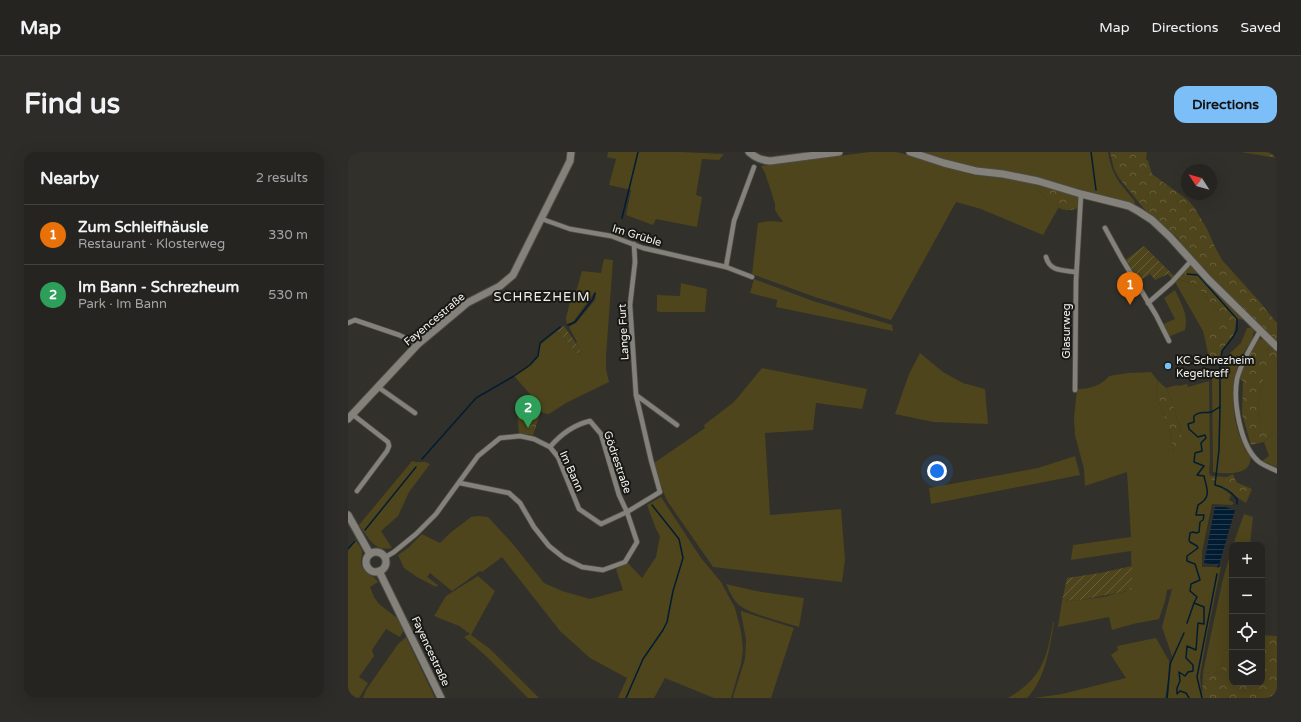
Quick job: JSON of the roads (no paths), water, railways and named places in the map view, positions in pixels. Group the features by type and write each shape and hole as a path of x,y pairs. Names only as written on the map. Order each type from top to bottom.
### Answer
{"street":[{"name":"Fayencestraße","path":"350,416 418,344 467,303 500,286 513,275 542,220 570,161 571,152"},
{"path":"749,152 763,161 839,152"},
{"path":"910,152 961,168 1038,181 1129,206 1152,220 1170,237 1191,261 1260,331 1277,346"},
{"path":"726,268 734,222 754,168"},
{"name":"Glasurweg","path":"1075,390 1076,272 1081,194"},
{"name":"Im Grüble","path":"542,220 570,228 611,236 643,248 726,268 752,277"},
{"path":"1105,228 1169,341"},
{"name":"Lange Furt","path":"634,244 635,262 630,305 636,395 660,492"},
{"path":"1046,257 1047,263 1054,268 1076,272"},
{"path":"1148,303 1172,282 1191,261"},
{"path":"348,322 355,320 418,344"},
{"path":"1260,331 1242,364 1237,378 1235,398 1238,418 1244,440 1252,454 1258,462 1277,471"},
{"path":"378,386 414,412"},
{"path":"636,395 677,425"},
{"path":"350,416 388,442 389,446 387,451 357,491"},
{"name":"Gödrestraße","path":"550,446 558,437 573,427 590,420 600,434 619,495 627,512"},
{"name":"Im Bann","path":"384,558 416,534 436,514 478,456 500,438 520,436 534,439 550,446 558,457 579,509 601,524 627,512 660,492"},
{"path":"460,482 509,492 520,503 534,527 549,546 564,558 582,568 603,570 625,562 637,542 627,512"},
{"name":"Fayencestraße","path":"349,519 370,554 366,559 368,568 373,571 379,570 441,698"},
{"path":"370,554 378,552 384,558 384,567 379,570"}],"water":[{"path":"1215,507 1225,507 1235,510 1219,565 1204,563"}],"waterway":[{"path":"622,218 638,152"},
{"path":"1091,152 1096,190"},
{"path":"1187,274 1198,275 1237,319 1237,330 1222,351 1220,363 1220,407 1211,412 1196,414 1194,416 1194,422 1188,424 1189,429 1198,437 1205,435 1206,438 1201,443 1202,451 1195,453 1194,462 1204,466 1197,475 1204,476 1207,489 1207,496 1198,505 1196,515 1204,515 1203,520 1200,522 1199,532 1190,533 1190,542 1198,548 1187,556 1187,561 1195,564 1200,580 1191,584 1190,591 1197,597 1194,603 1204,607 1204,624 1198,623 1196,650 1187,646 1186,658 1193,665 1193,671 1188,672 1185,676 1179,672 1180,681 1177,688 1177,694 1180,691 1186,693 1189,698"},
{"path":"568,325 575,322 593,299 595,293"},
{"path":"422,459 476,398 530,365 538,356 540,343 560,327"},
{"path":"1220,407 1219,450 1215,485 1230,492 1237,499 1237,504"},
{"path":"365,530 416,467"},
{"path":"626,698 643,659 667,622 673,591 683,558 679,539 652,505"},
{"path":"348,549 355,541"},
{"path":"1202,698 1197,677 1217,574"},
{"path":"1187,623 1194,603"},
{"path":"1167,698 1170,664 1184,633"}],"place":[{"name":"Zum Schleifhäusle","path":"1130,305"},
{"name":"KC Schrezheim Kegeltreff","path":"1168,366"},
{"name":"Im Bann - Schrezheum","path":"528,428"}],"district":[{"name":"SCHREZHEIM","path":"542,296"}]}
